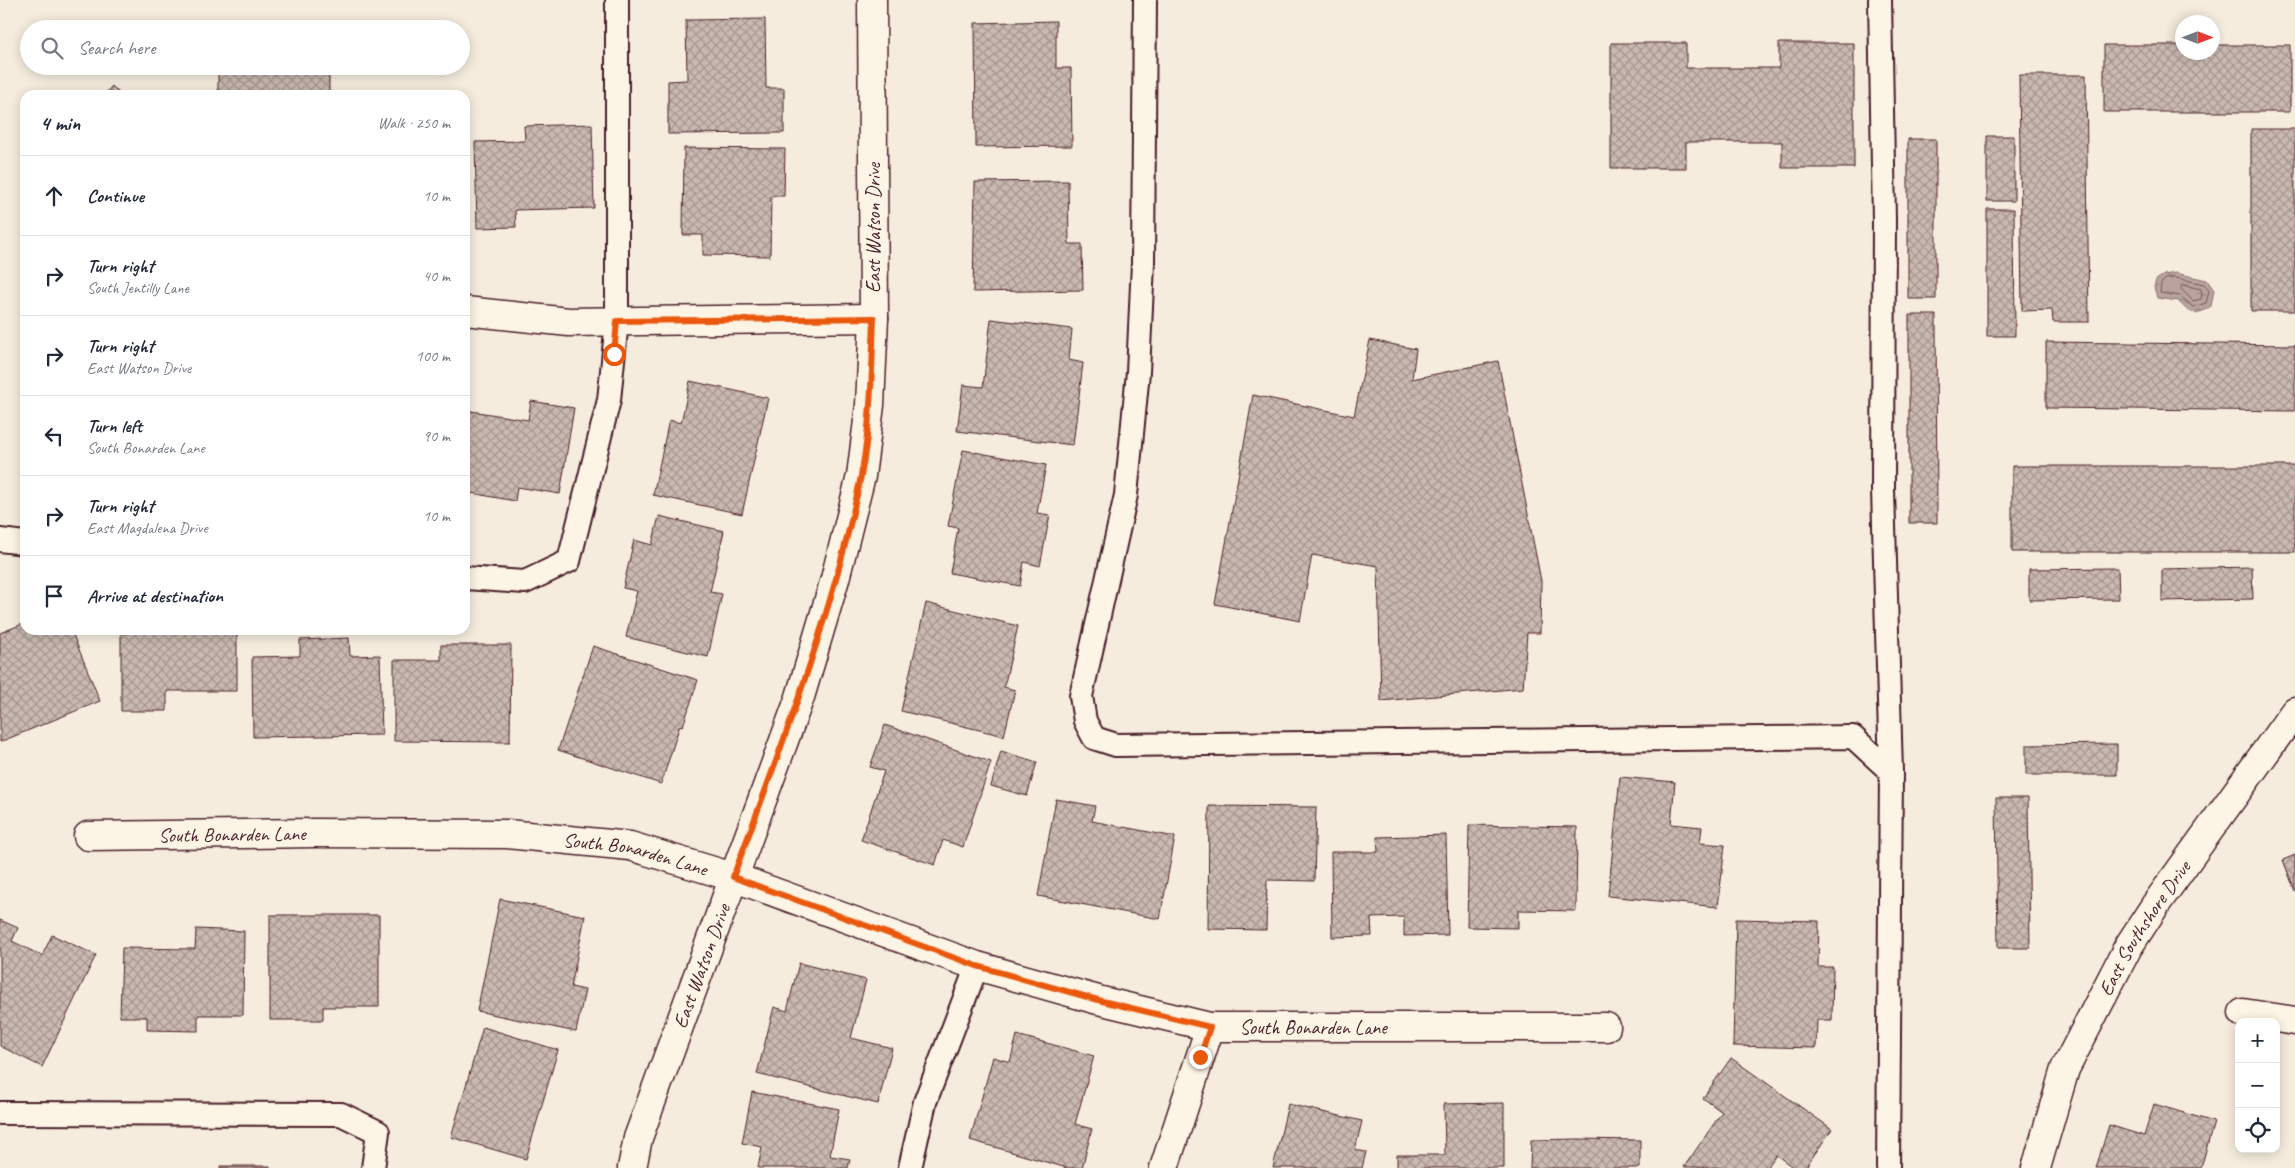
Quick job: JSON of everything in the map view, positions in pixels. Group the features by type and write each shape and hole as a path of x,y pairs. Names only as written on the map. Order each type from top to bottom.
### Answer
{"street":[{"name":"East Watson Drive","path":"632,1168 638,1138 800,697 835,578 858,485 870,405 874,318 872,0"},
{"path":"470,312 569,322 874,318"},
{"name":"East Southshore Drive","path":"2036,1168 2065,1069 2128,947 2156,904 2295,711"},
{"name":"South Bonarden Lane","path":"88,836 314,833 507,834 630,846 733,877 977,966 1098,1000 1210,1027 1606,1027"},
{"path":"2243,1012 2295,1021"},
{"path":"1164,1168 1210,1027"}],"lane":[{"path":"470,578 525,582 569,561 609,400 617,321 617,0"},
{"path":"1145,0 1143,263 1138,372 1126,495 1082,696 1085,721 1094,738 1116,745 1854,737 1891,772"},
{"path":"1880,0 1884,220 1883,490 1891,772 1888,1168"},
{"path":"0,540 20,542"},
{"path":"910,1168 925,1102 977,966"},
{"path":"0,1113 341,1114 378,1132 373,1168"}],"water":[{"path":"2176,273 2207,280 2214,290 2211,306 2197,313 2189,311 2178,301 2157,298 2154,287 2156,280 2164,275"}],"building":[{"path":"765,19 766,88 784,88 784,133 668,134 668,81 687,80 686,20"},
{"path":"1056,21 1056,68 1071,68 1072,146 976,147 975,23"},
{"path":"1611,43 1686,43 1686,68 1779,68 1779,43 1854,43 1854,168 1782,168 1782,142 1686,142 1686,168 1611,168"},
{"path":"2104,45 2175,45 2175,60 2220,60 2220,45 2290,45 2290,112 2104,112"},
{"path":"218,75 329,75 329,90 218,90"},
{"path":"2019,75 2086,75 2089,322 2053,322 2052,310 2022,311"},
{"path":"592,124 594,208 515,210 516,227 477,228 475,142 525,141 524,126"},
{"path":"2251,129 2295,129 2295,311 2251,311"},
{"path":"1987,136 2014,136 2014,201 1987,201"},
{"path":"1908,139 1936,139 1936,299 1908,299"},
{"path":"684,148 785,149 784,196 771,196 770,256 703,255 703,235 683,235"},
{"path":"1068,181 1069,244 1082,244 1083,290 973,292 975,182"},
{"path":"1987,209 2014,209 2015,336 1987,336"},
{"path":"1909,315 1936,315 1937,523 1909,523"},
{"path":"991,319 1072,329 1069,360 1083,363 1073,445 957,431 963,385 983,387"},
{"path":"1370,340 1416,349 1412,379 1498,361 1541,581 1540,633 1527,633 1523,688 1381,701 1378,566 1312,555 1300,621 1215,604 1253,395 1354,416"},
{"path":"2046,342 2295,345 2295,411 2046,408"},
{"path":"690,381 768,398 742,514 653,495 669,420 681,423"},
{"path":"531,401 574,408 560,494 517,487 515,501 470,493 470,411 528,420"},
{"path":"963,450 1046,465 1037,513 1050,515 1040,566 1024,562 1020,586 950,573 958,528 948,526"},
{"path":"2012,466 2295,466 2295,552 2012,552"},
{"path":"659,516 724,531 710,592 722,594 708,657 626,637 637,591 623,588 634,540 652,545"},
{"path":"2252,567 2253,599 2162,601 2162,569"},
{"path":"2118,568 2119,599 2029,600 2029,569"},
{"path":"926,603 1018,626 1004,687 1015,690 1004,736 901,711"},
{"path":"20,625 20,635 73,635 100,701 0,742 0,633"},
{"path":"121,635 237,635 237,691 167,691 167,711 121,711"},
{"path":"349,638 350,656 380,655 382,735 253,737 252,657 300,656 300,640"},
{"path":"441,645 511,645 510,742 394,741 394,660 441,660"},
{"path":"593,646 698,680 683,726 680,725 661,784 558,750"},
{"path":"885,725 991,762 963,847 943,840 935,865 861,840 884,771 870,767"},
{"path":"2117,744 2117,775 2026,775 2026,745"},
{"path":"1001,751 1037,762 1027,796 991,786"},
{"path":"1620,777 1675,782 1671,824 1702,827 1700,843 1725,845 1718,907 1608,896"},
{"path":"1996,798 2028,798 2030,948 1998,948"},
{"path":"1056,799 1095,806 1092,821 1175,837 1160,919 1038,896"},
{"path":"1209,806 1316,807 1314,881 1267,880 1266,930 1208,929"},
{"path":"1469,825 1577,827 1576,911 1518,910 1518,928 1467,927"},
{"path":"1446,835 1448,935 1404,936 1404,917 1371,918 1372,936 1332,937 1331,852 1378,852 1377,837"},
{"path":"2295,855 2295,891 2283,860"},
{"path":"500,899 585,916 571,987 585,990 576,1032 477,1011"},
{"path":"270,915 379,915 379,1007 323,1007 323,1020 270,1020"},
{"path":"1736,919 1819,921 1818,967 1833,967 1832,1020 1817,1020 1816,1048 1733,1046"},
{"path":"0,920 18,928 12,941 42,956 52,935 96,955 42,1067 0,1046"},
{"path":"196,929 244,931 243,1015 198,1015 198,1031 147,1030 147,1017 120,1017 122,948 195,949"},
{"path":"799,963 866,980 851,1038 892,1048 878,1104 757,1074 774,1007 787,1011"},
{"path":"483,1027 558,1050 526,1159 451,1137"},
{"path":"1017,1035 1094,1056 1075,1124 1092,1129 1082,1168 1067,1168 970,1140 993,1057 1010,1062"},
{"path":"1731,1058 1832,1129 1805,1168 1794,1168 1776,1155 1767,1168 1684,1167 1722,1112 1703,1098"},
{"path":"752,1092 839,1109 830,1156 850,1159 848,1168 758,1168 762,1147 742,1143"},
{"path":"1504,1103 1504,1168 1397,1168 1397,1155 1445,1155 1444,1104"},
{"path":"1288,1104 1362,1121 1355,1150 1366,1152 1362,1168 1273,1168"},
{"path":"2154,1104 2214,1122 2201,1168 2096,1168 2109,1125 2144,1136"},
{"path":"1531,1140 1640,1140 1640,1168 1530,1168"},
{"path":"220,1166 270,1166 270,1168 220,1168"}],"route":[{"path":"614,354 617,321 874,318 870,405 861,476 835,578 800,697 733,877 977,966 1098,1000 1210,1027 1200,1057"}]}
